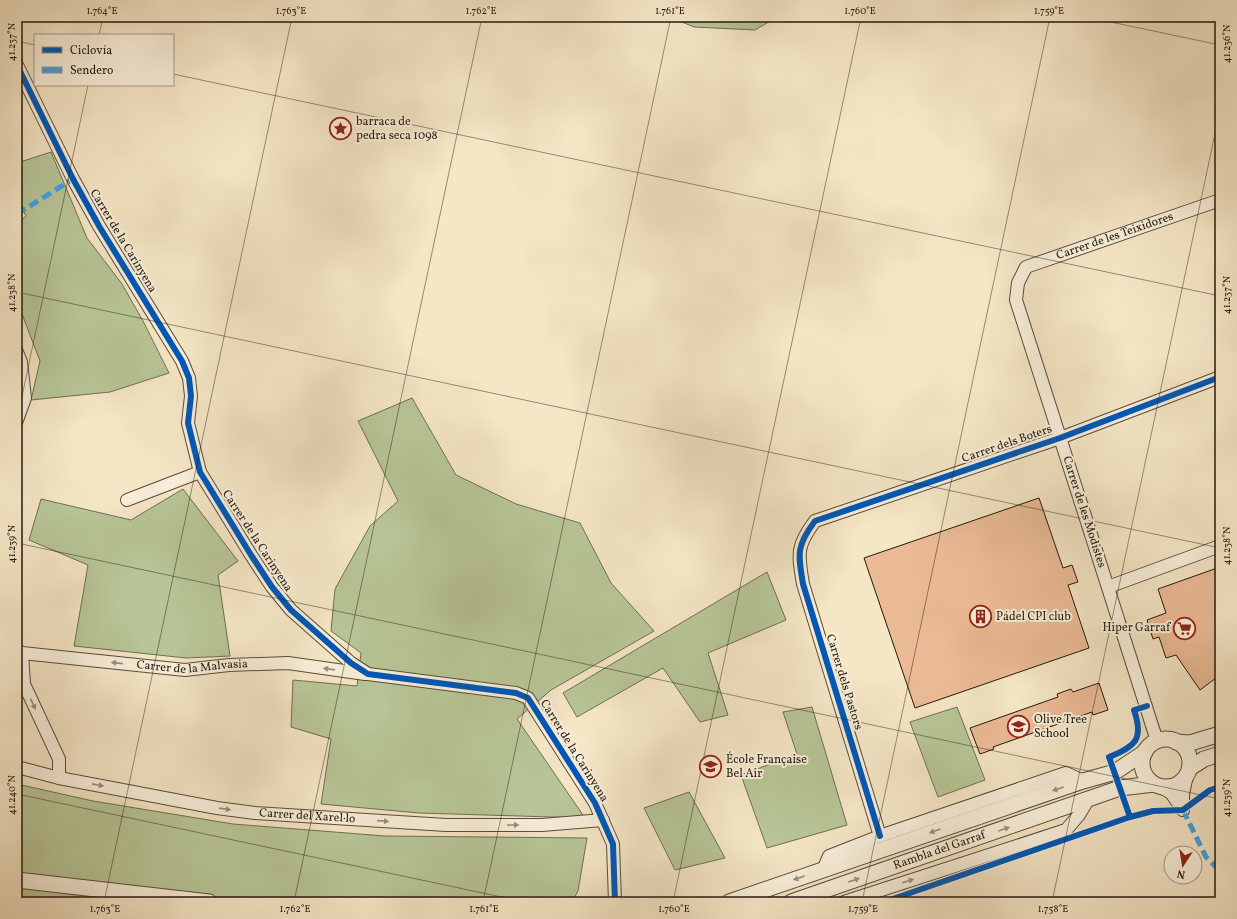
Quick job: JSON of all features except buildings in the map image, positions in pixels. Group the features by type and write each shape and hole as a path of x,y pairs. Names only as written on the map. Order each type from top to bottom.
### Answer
{"street":[{"name":"Carrer de la Carinyena","path":"17,65 73,179 95,219 182,361 189,378 191,396 188,423 200,472 251,555 272,586 290,610 351,663 368,674 516,693 528,698 582,782 603,820 613,844 615,902"},
{"name":"Carrer de les Teixidores","path":"1018,283 1026,267 1220,200"},
{"name":"Carrer de les Modistes","path":"1018,283 1016,300 1157,741"},
{"path":"17,352 21,362 25,398 17,420"},
{"name":"Carrer dels Boters","path":"805,534 815,521 1060,438 1220,377"},
{"path":"127,500 200,472"},
{"name":"Carrer dels Pastors","path":"805,534 798,555 802,584 880,836"},
{"path":"1108,586 1220,546"},
{"path":"19,652 24,684 59,759 59,778"},
{"name":"Carrer de la Malvasia","path":"19,652 185,670 229,664 288,663 368,674"},
{"path":"1176,742 1190,743 1220,734"},
{"path":"1168,739 1176,742 1186,749 1189,757 1188,772 1183,794 1183,810 1171,793 1147,778 1142,766 1145,752 1157,741 1168,739"},
{"name":"Rambla del Garraf","path":"729,902 1083,780 1114,772 1145,752"},
{"path":"1157,785 1171,787 1179,784 1188,772 1204,759 1220,754"},
{"name":"Carrer del Xarel·lo","path":"17,767 59,778 216,808 255,813 446,825 542,825 603,820"},
{"path":"823,870 829,856 880,836 1066,773 1083,780"},
{"name":"Rambla del Garraf","path":"791,902 1120,788 1157,785"},
{"name":"Rambla del Garraf","path":"844,902 1066,830 1079,815 1088,800"},
{"path":"17,880 209,902"}],"green space":[{"path":"670,17 777,17 755,30 694,27"},
{"path":"51,152 87,238 122,284 143,321 169,373 110,392 31,400 40,361 17,301 17,224 26,216 17,199 17,163"},
{"path":"412,398 456,475 516,504 580,523 611,583 654,631 551,690 517,719 585,818 419,813 321,804 331,739 291,727 293,680 357,686 361,653 331,631 335,589 370,526 398,501 358,421"},
{"path":"183,489 238,561 218,575 230,656 186,658 74,646 88,565 29,540 41,499 131,520"},
{"path":"767,572 786,620 708,653 728,715 700,722 663,668 577,717 563,693"},
{"path":"812,707 847,825 767,848 741,775 797,754 783,712"},
{"path":"957,707 985,780 938,797 910,722"},
{"path":"17,784 93,801 233,824 385,836 587,838 578,891 572,902 17,902"},
{"path":"689,792 725,858 675,870 644,808"}],"marked path":[{"path":"17,214 73,179"},
{"path":"1183,810 1206,857 1220,871"}],"cycle path":[{"path":"17,65 73,179 99,226 182,361 189,378 191,396 188,423 200,472 272,587 291,610 351,663 368,674 516,693 528,698 595,803 613,844 615,902"},
{"path":"880,836 803,584 800,565 800,551 804,537 815,521 1060,438 1220,377"},
{"path":"1130,817 1109,757 1126,749 1135,740 1138,735 1138,728 1134,710 1147,706"},
{"path":"884,902 1130,817 1153,811 1183,810 1210,790 1220,787"}],"place":[{"name":"barraca de pedra seca 1098","path":"341,129"},
{"name":"Pádel CPI club","path":"981,617"},
{"name":"Hiper Garraf","path":"1185,628"},
{"name":"Olive Tree School","path":"1019,727"},
{"name":"École Française Bel Air","path":"711,767"}]}
